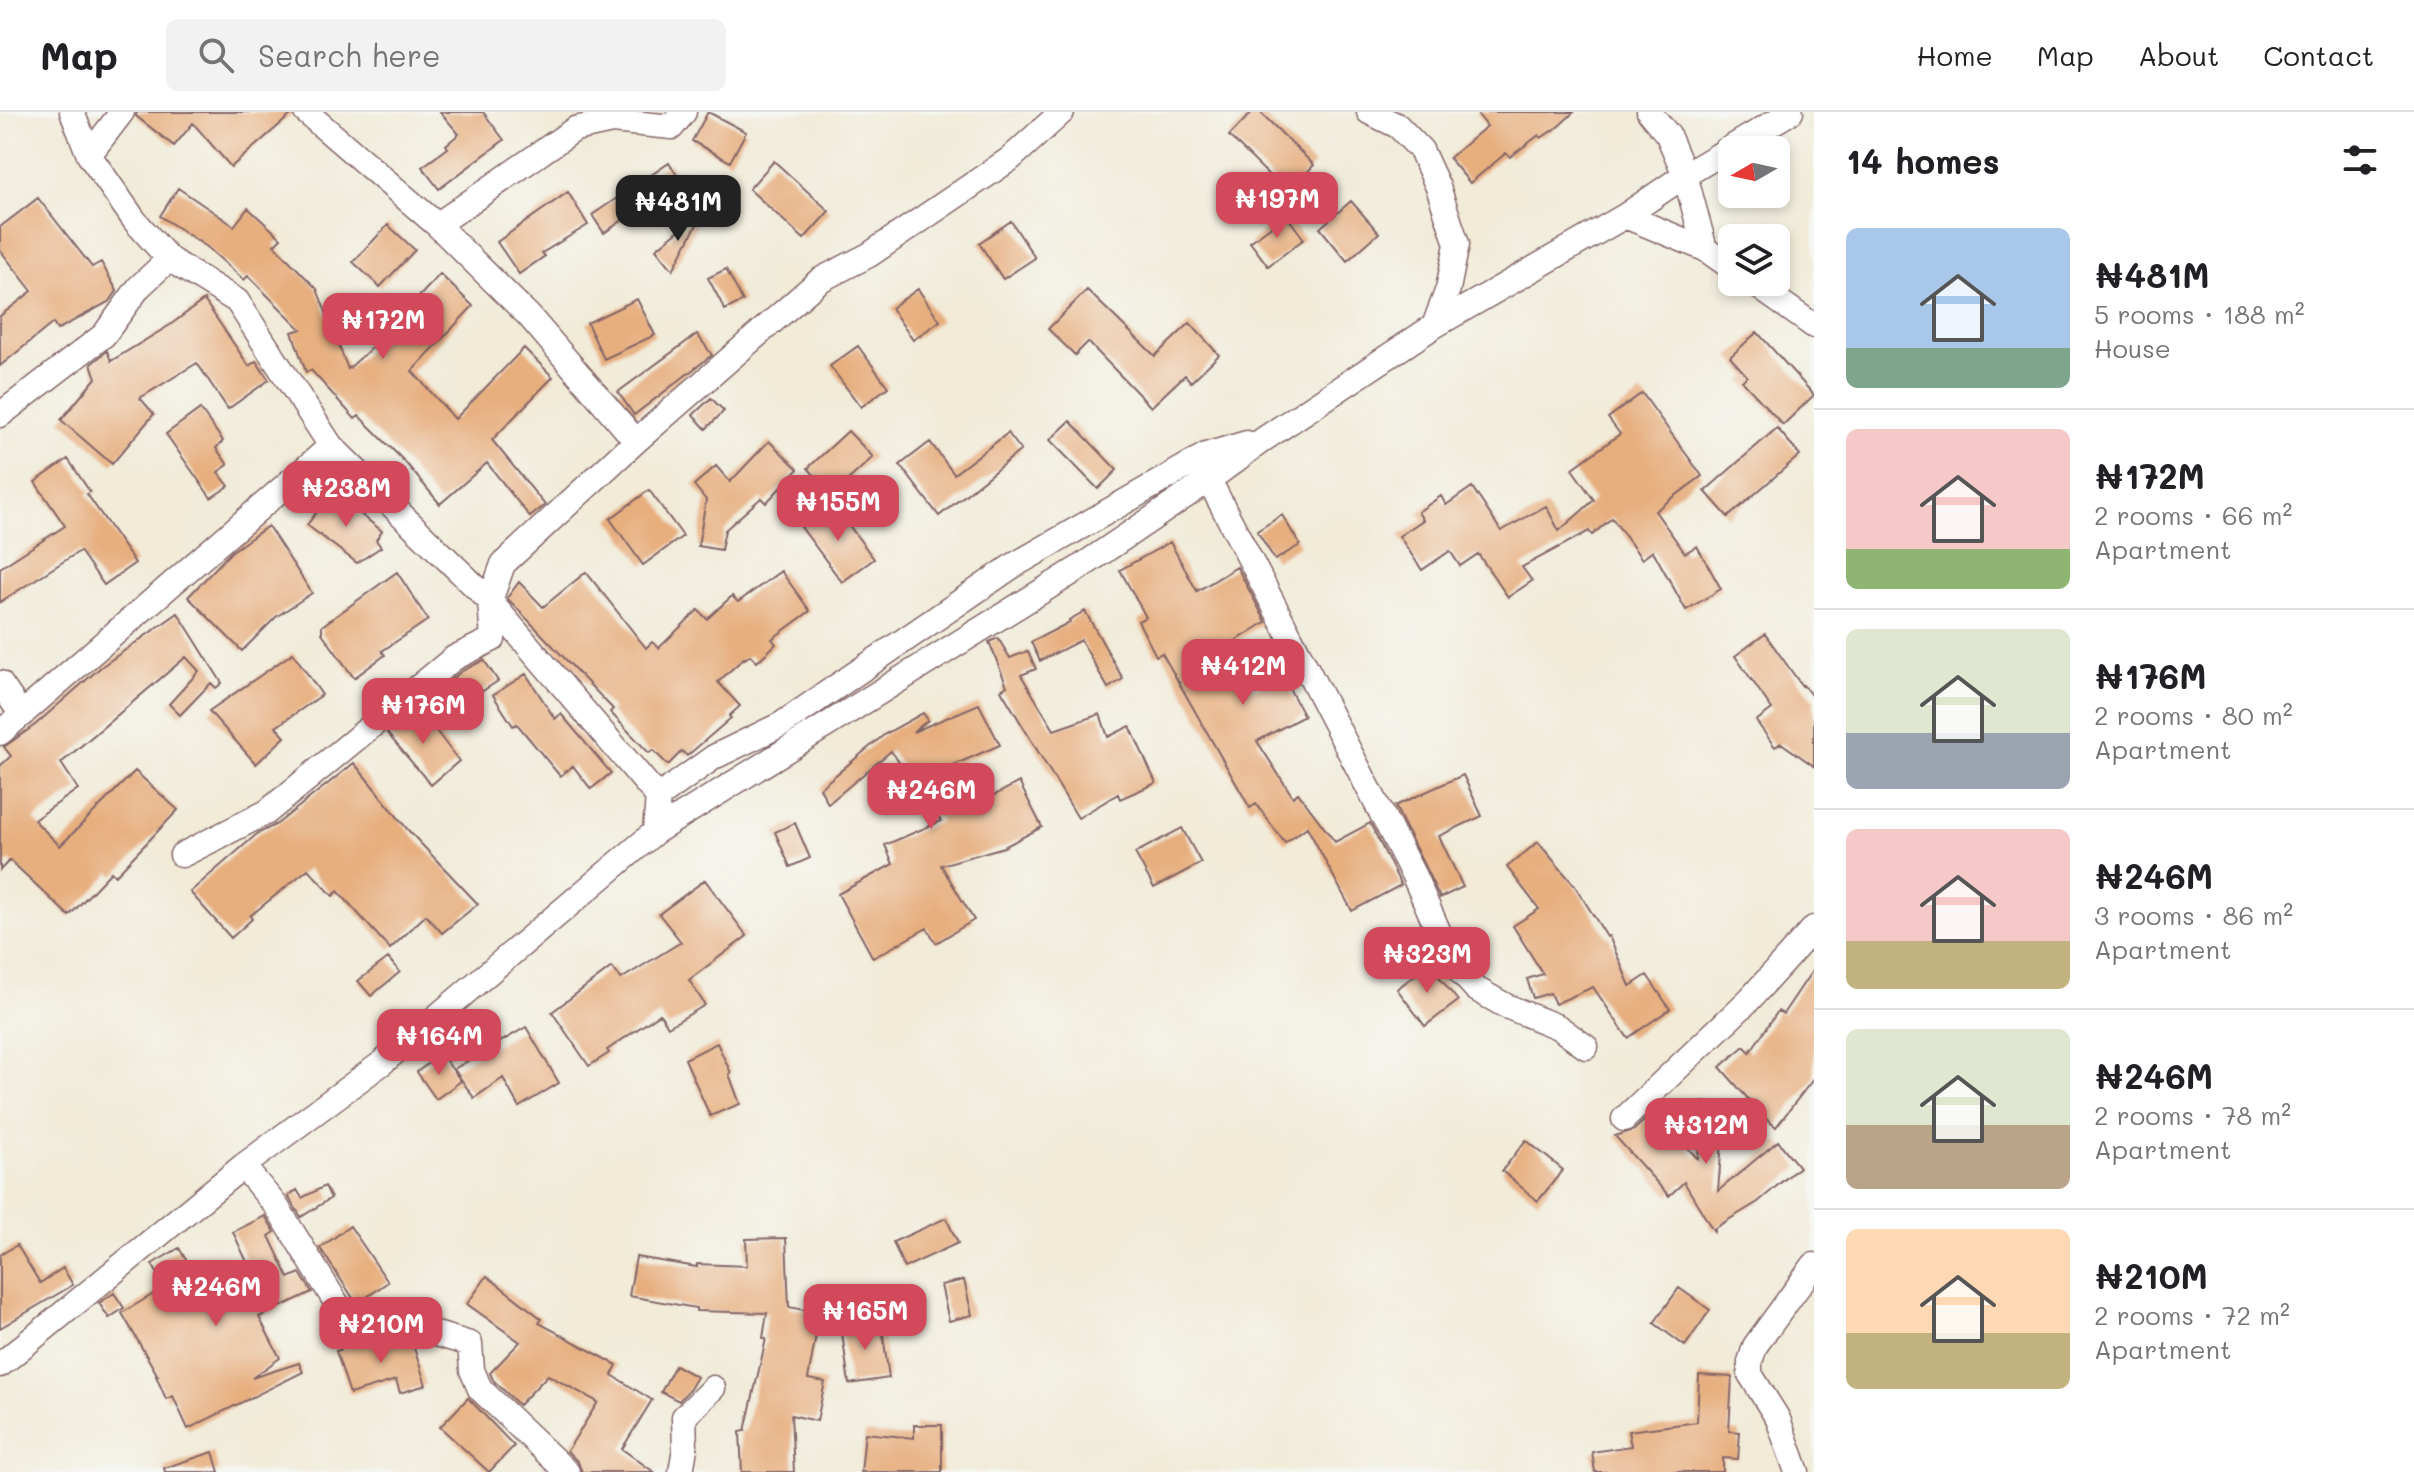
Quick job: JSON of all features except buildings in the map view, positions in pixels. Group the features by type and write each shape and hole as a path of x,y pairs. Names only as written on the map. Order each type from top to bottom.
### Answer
{"street":[{"path":"72,112 89,155 135,221 169,259 237,301 331,446 490,601 658,797 655,832"},
{"path":"89,155 122,112"},
{"path":"306,112 437,225 529,316 636,441"},
{"path":"437,225 575,129 612,121 672,127 684,112"},
{"path":"182,855 267,812 454,658 493,639 490,601 503,564 636,441 820,280 869,255 1010,159 1062,112"},
{"path":"1369,112 1398,126 1421,150 1438,187 1457,244 1448,289 1434,326"},
{"path":"1649,112 1668,135 1685,175 1705,249"},
{"path":"0,1365 243,1166 382,1063 655,832 1066,576 1434,326 1625,216 1685,175 1791,112"},
{"path":"1625,216 1705,249 1718,258"},
{"path":"0,415 104,335 139,287 169,259"},
{"path":"1772,296 1814,326"},
{"path":"658,797 714,757 782,724 1011,567 1206,455 1264,439"},
{"path":"0,733 331,446"},
{"path":"1209,480 1414,876 1452,962 1476,989 1506,1006 1558,1027 1586,1047"},
{"path":"0,683 22,715"},
{"path":"1624,1119 1749,1000 1814,928"},
{"path":"243,1166 277,1207 337,1304 356,1328 399,1323 470,1344 472,1370 480,1389 567,1472"},
{"path":"1797,1472 1778,1419 1750,1374 1750,1362 1755,1346 1814,1265"},
{"path":"681,1472 685,1448 684,1417 713,1388"}]}
